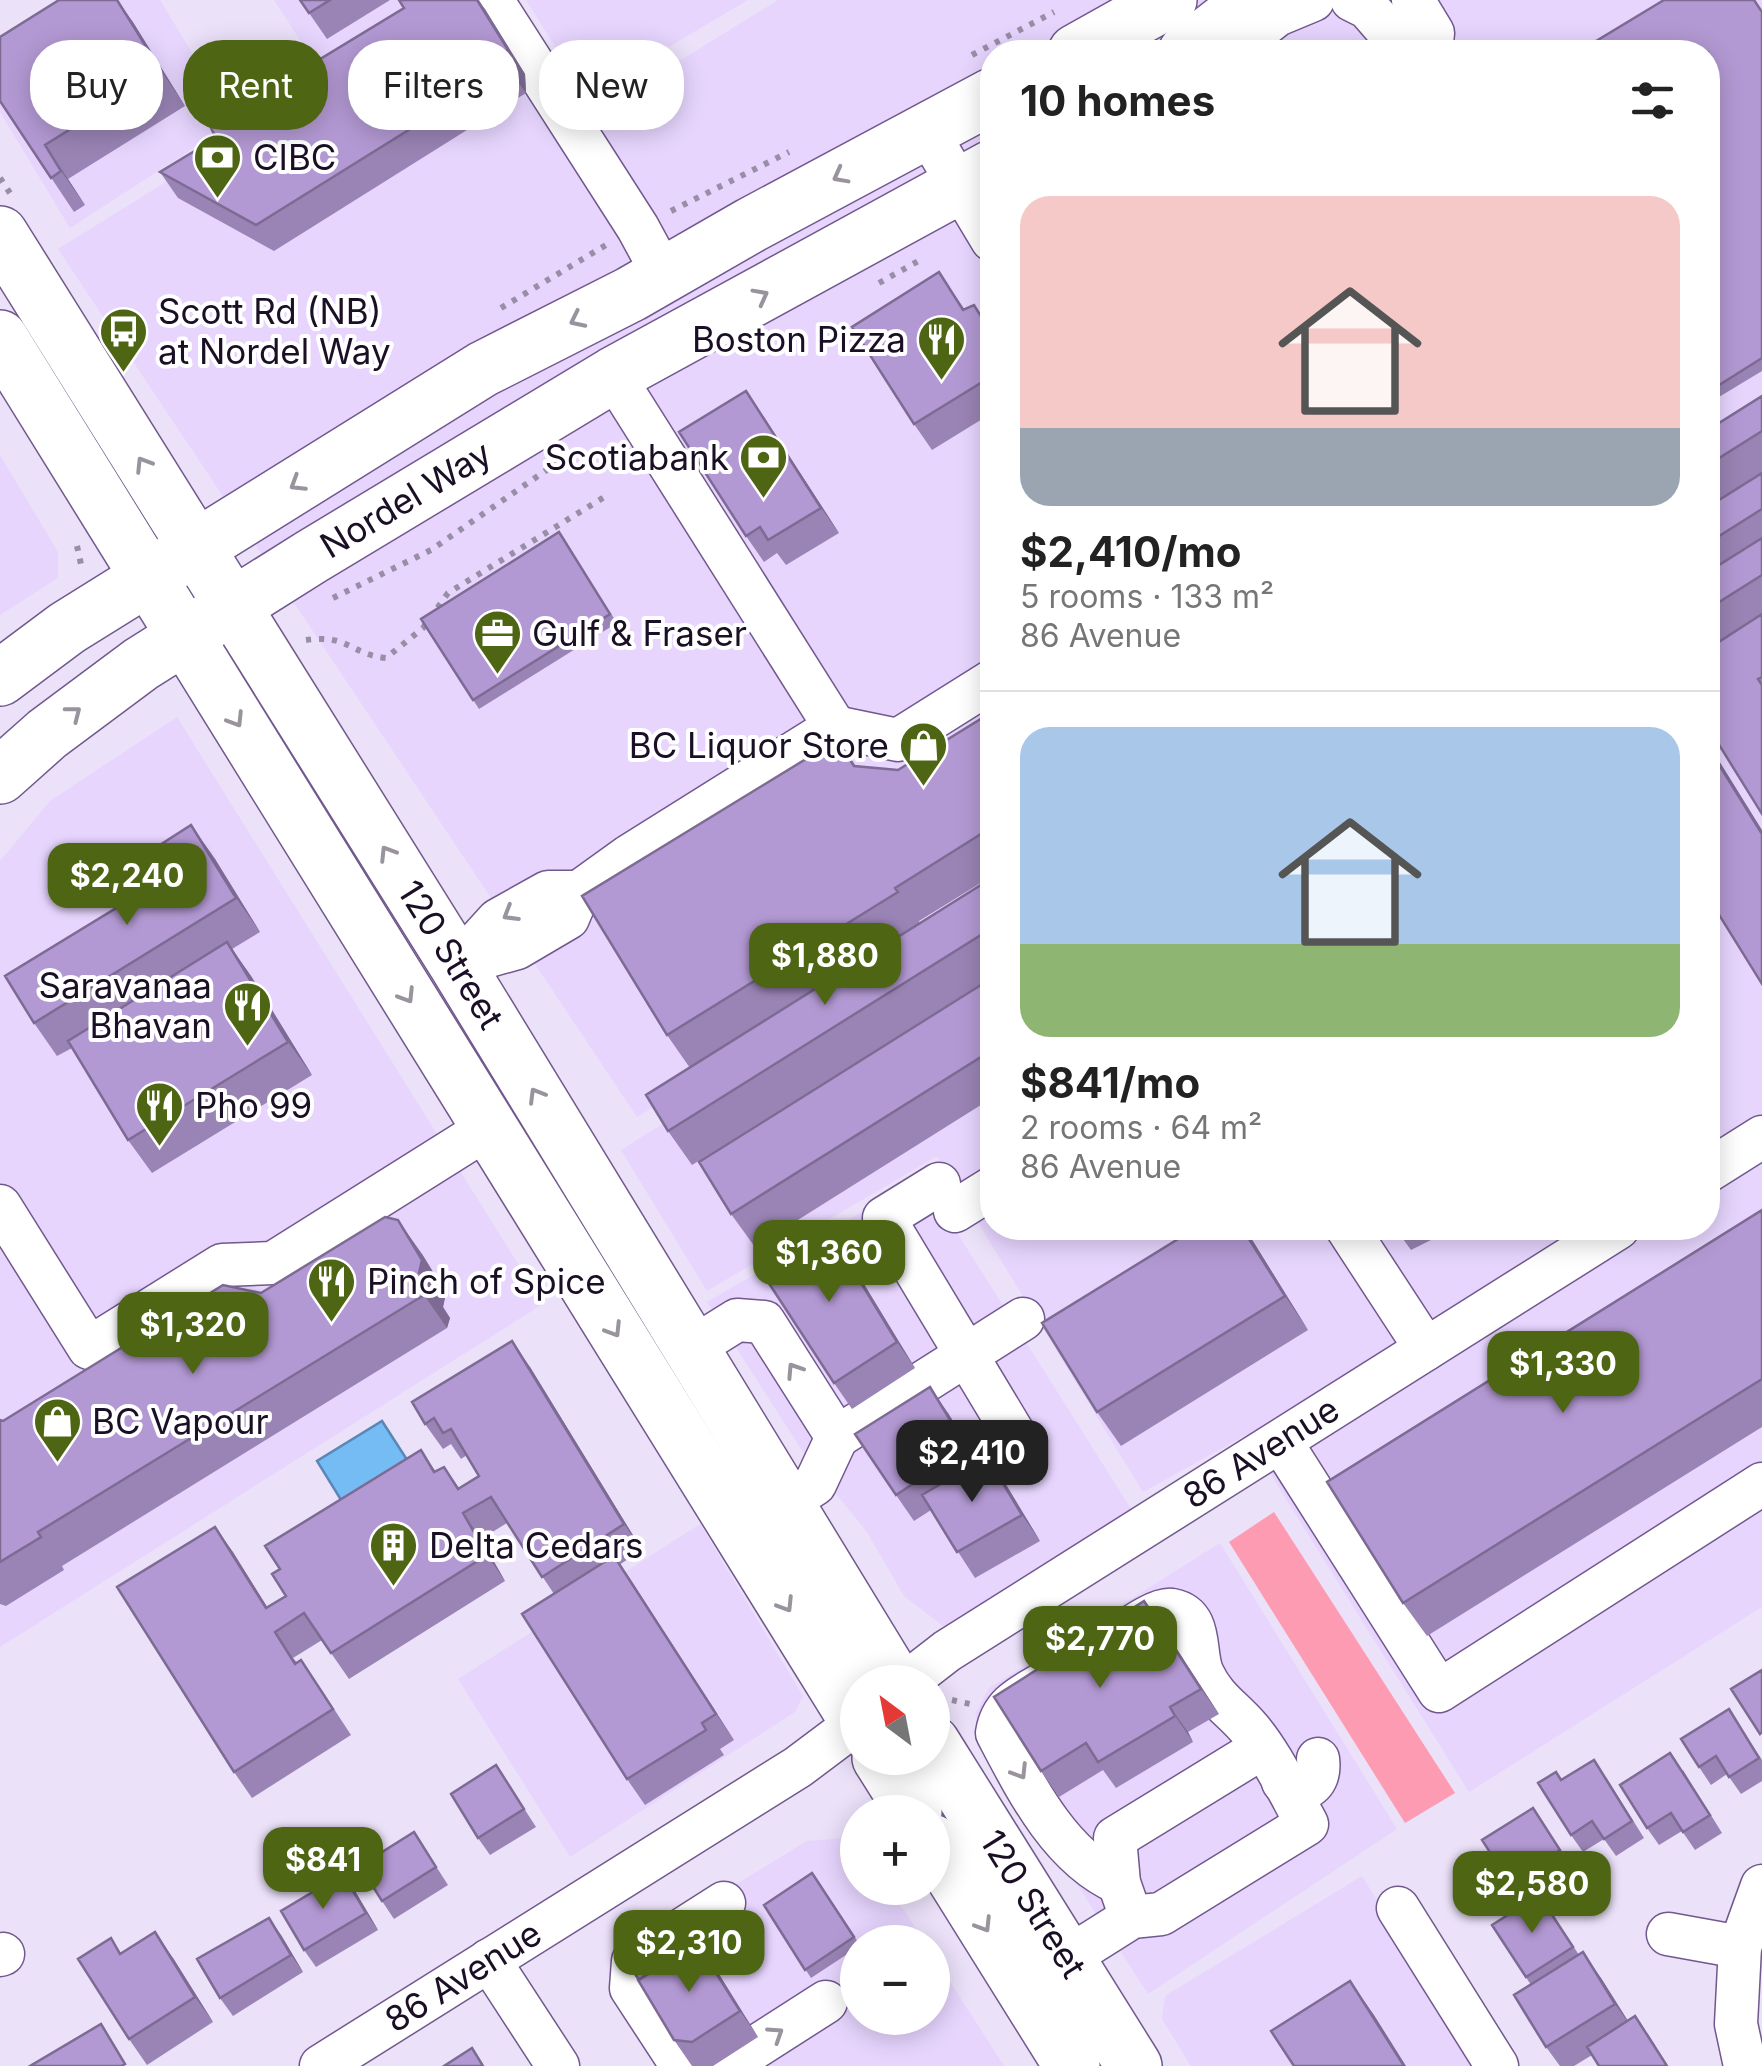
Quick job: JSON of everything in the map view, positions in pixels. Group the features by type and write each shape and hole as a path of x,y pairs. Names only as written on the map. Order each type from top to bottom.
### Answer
{"main road":[{"path":"1201,40 1253,0"},
{"path":"1097,40 1165,1"},
{"name":"Nordel Way","path":"0,678 67,628 483,369 664,276 750,225 980,102"},
{"name":"Nordel Way","path":"0,776 87,702 233,607 613,374 976,177"},
{"name":"120 Street","path":"0,234 457,965 884,1665"},
{"name":"120 Street","path":"0,338 840,1693"},
{"path":"488,1128 507,1129 531,1147 578,1219 590,1230 602,1236 623,1238"},
{"name":"120 Street","path":"950,1772 1134,2066"},
{"name":"120 Street","path":"950,1871 1072,2066"}],"street":[{"path":"492,0 664,276"},
{"path":"1246,40 1278,16 1313,0"},
{"path":"1352,0 1368,8 1396,40"},
{"path":"1415,2 1433,33 1432,40"},
{"path":"926,130 976,177"},
{"path":"613,374 834,726"},
{"path":"457,965 517,948 568,918 579,892 834,726 898,740 980,689"},
{"path":"0,1206 89,1348 222,1265 274,1263 488,1128"},
{"path":"1720,1163 1762,1137"},
{"path":"980,1191 884,1218 1018,1439"},
{"path":"1355,1240 1426,1349"},
{"name":"86 Avenue","path":"928,1665 1599,1240"},
{"path":"784,1504 815,1484 837,1437 1023,1319"},
{"path":"689,1350 737,1320 764,1322 837,1437"},
{"path":"1281,1442 1344,1502 1439,1691 1762,1484"},
{"path":"1169,1609 1182,1614 1241,1695 1264,1752 1307,1824 1161,1914 1125,1900 1059,1836 997,1732 1000,1716 1012,1703 1156,1613 1169,1609"},
{"name":"86 Avenue","path":"321,2066 798,1767 840,1736"},
{"path":"1264,1752 1301,1790 1309,1788 1320,1771 1318,1759"},
{"path":"1125,1900 1115,1838 1264,1752"},
{"path":"1745,2066 1736,2024 1740,1947 1762,1886"},
{"path":"1067,1958 1125,1900"},
{"path":"682,2066 631,1988 633,1962 724,1903"},
{"path":"1398,1908 1496,2066"},
{"path":"1668,1934 1740,1947"},
{"path":"489,1960 558,2066"},
{"path":"726,2066 826,2002"}],"path":[{"path":"318,604 431,550 569,455"},
{"path":"306,640 342,640 372,656 386,658 422,628 448,594 606,496"}],"shaded area":[{"path":"75,0 160,0 184,40 183,130 222,130 70,228 0,112 0,46"},
{"path":"274,0 514,0 539,40 539,130 684,130 684,58 778,0 1762,0 1762,431 1720,457 1720,40 980,40 980,908 637,1117 58,249 250,130 328,130 328,40 300,40"},
{"path":"526,0 748,0 680,40 551,40"},
{"path":"1762,435 1762,1607 1469,1792 1246,1435 1143,1492 988,1240 1720,1240 1720,462"},
{"path":"0,455 58,552 58,578 0,615"},
{"path":"177,717 543,1304 0,1647 0,861 50,801"},
{"path":"980,925 980,1226 937,1156 707,1291 621,1150"},
{"path":"922,1177 1133,1512 947,1629 904,1596 867,1532 806,1457 707,1302"},
{"path":"1274,1512 1455,1793 1405,1823 1229,1542"},
{"path":"700,1524 803,1696 795,1712 570,1857 458,1679"},
{"path":"1220,1543 1397,1829 1148,1994 992,1753 975,1714 989,1688"},
{"path":"840,1838 840,1905 900,1905 914,1925 840,1925 840,2035 950,2035 950,1982 1004,2066 770,2066 762,2055 625,1952 807,1841"},
{"path":"1362,1876 1480,2066 1191,2066 1162,2019 1165,1996"}],"water":[{"path":"382,1421 411,1466 346,1508 317,1461"}],"building":[{"path":"59,0 117,0 142,40 30,40 30,130 69,130 45,145 61,171 51,178 0,101 0,37"},
{"path":"300,0 330,0 309,13"},
{"path":"399,0 477,0 502,40 351,40 404,8"},
{"path":"1664,0 1754,0 1762,12 1762,358 1720,384 1720,40 1598,40"},
{"path":"348,42 348,130 408,130 256,225 160,172 216,138 212,130 328,130 328,54"},
{"name":"Boston Pizza","path":"939,272 963,310 974,305 980,315 980,383 914,424 852,327"},
{"path":"746,391 821,508 768,540 760,527 746,536 679,432"},
{"path":"1762,396 1762,431 1720,457 1720,422"},
{"path":"1762,473 1762,509 1720,535 1720,499"},
{"path":"559,532 610,614 473,700 421,619"},
{"path":"1762,538 1762,575 1720,601 1720,564"},
{"path":"1762,614 1762,677 1758,679 1762,685 1762,814 1720,746 1720,641"},
{"path":"980,719 980,835 895,888 898,892 667,1035 582,896 837,740 854,766 898,770"},
{"path":"1720,766 1762,834 1762,984 1720,916"},
{"path":"191,825 236,898 34,1023 5,976 162,880 146,854"},
{"path":"980,886 980,936 668,1131 646,1095"},
{"path":"227,942 288,1042 128,1140 68,1041"},
{"path":"980,986 980,1058 731,1214 699,1162"},
{"path":"1762,1210 1762,1379 1403,1603 1327,1482 1714,1240 1720,1240 1720,1236"},
{"path":"385,1217 398,1220 422,1260 419,1273 426,1284 424,1295 38,1532 41,1537 0,1562 0,1420 223,1285 261,1293"},
{"path":"827,1227 897,1342 834,1383 759,1268"},
{"path":"1177,1240 1250,1240 1285,1296 1097,1412 1042,1323"},
{"name":"Delta Cedars","path":"512,1341 624,1524 542,1577 491,1497 463,1513 487,1555 331,1653 304,1613 275,1632 295,1664 301,1660 333,1709 234,1772 117,1587 215,1527 266,1608 286,1596 272,1574 280,1569 265,1546 421,1450 434,1472 444,1467 458,1489 479,1476 451,1429 443,1433 434,1418 425,1424 412,1402"},
{"path":"930,1387 967,1448 896,1495 855,1434"},
{"path":"987,1457 1022,1515 957,1552 922,1495"},
{"path":"614,1556 716,1714 702,1723 706,1730 627,1779 522,1614"},
{"path":"1144,1601 1201,1689 1170,1707 1175,1716 1098,1762 1086,1743 1041,1771 994,1697"},
{"path":"1762,1670 1762,1732 1760,1734 1731,1689"},
{"path":"1729,1709 1759,1758 1729,1777 1716,1756 1699,1767 1681,1739"},
{"path":"1670,1753 1710,1815 1683,1832 1671,1813 1647,1828 1620,1785"},
{"path":"1594,1760 1632,1821 1604,1839 1592,1821 1571,1835 1538,1783 1556,1772 1561,1780"},
{"path":"496,1765 524,1809 478,1838 451,1794"},
{"path":"1533,1808 1560,1850 1509,1882 1482,1840"},
{"path":"414,1832 436,1867 382,1901 360,1866"},
{"path":"812,1873 846,1925 840,1925 840,1946 805,1970 764,1905"},
{"path":"343,1874 366,1913 304,1950 281,1911"},
{"path":"1539,1895 1573,1947 1526,1977 1492,1925"},
{"path":"269,1918 291,1955 220,1998 197,1959"},
{"path":"670,1929 681,1944 693,1936 703,1951 697,1943 639,1980 633,1971 640,1967 632,1952"},
{"path":"155,1932 195,1997 129,2039 78,1959 111,1938 120,1954"},
{"path":"697,1943 740,2011 692,2042 674,2040 638,1980"},
{"path":"1583,1952 1615,2004 1546,2047 1514,1995"},
{"path":"1350,1981 1404,2066 1294,2066 1271,2031"},
{"path":"1635,2016 1667,2066 1599,2066 1587,2047"},
{"path":"101,2024 125,2064 30,2066"},
{"path":"472,2048 483,2066 444,2066"}],"place":[{"name":"CIBC","path":"218,200"},
{"name":"Scott Rd (NB) at Nordel Way","path":"123,374"},
{"name":"Boston Pizza","path":"941,382"},
{"name":"Scotiabank","path":"764,500"},
{"name":"Gulf & Fraser","path":"497,676"},
{"name":"BC Liquor Store","path":"924,788"},
{"name":"Saravanaa Bhavan","path":"247,1048"},
{"name":"Pho 99","path":"160,1148"},
{"name":"Pinch of Spice","path":"332,1324"},
{"name":"BC Vapour","path":"57,1464"},
{"name":"Delta Cedars","path":"394,1588"}]}
